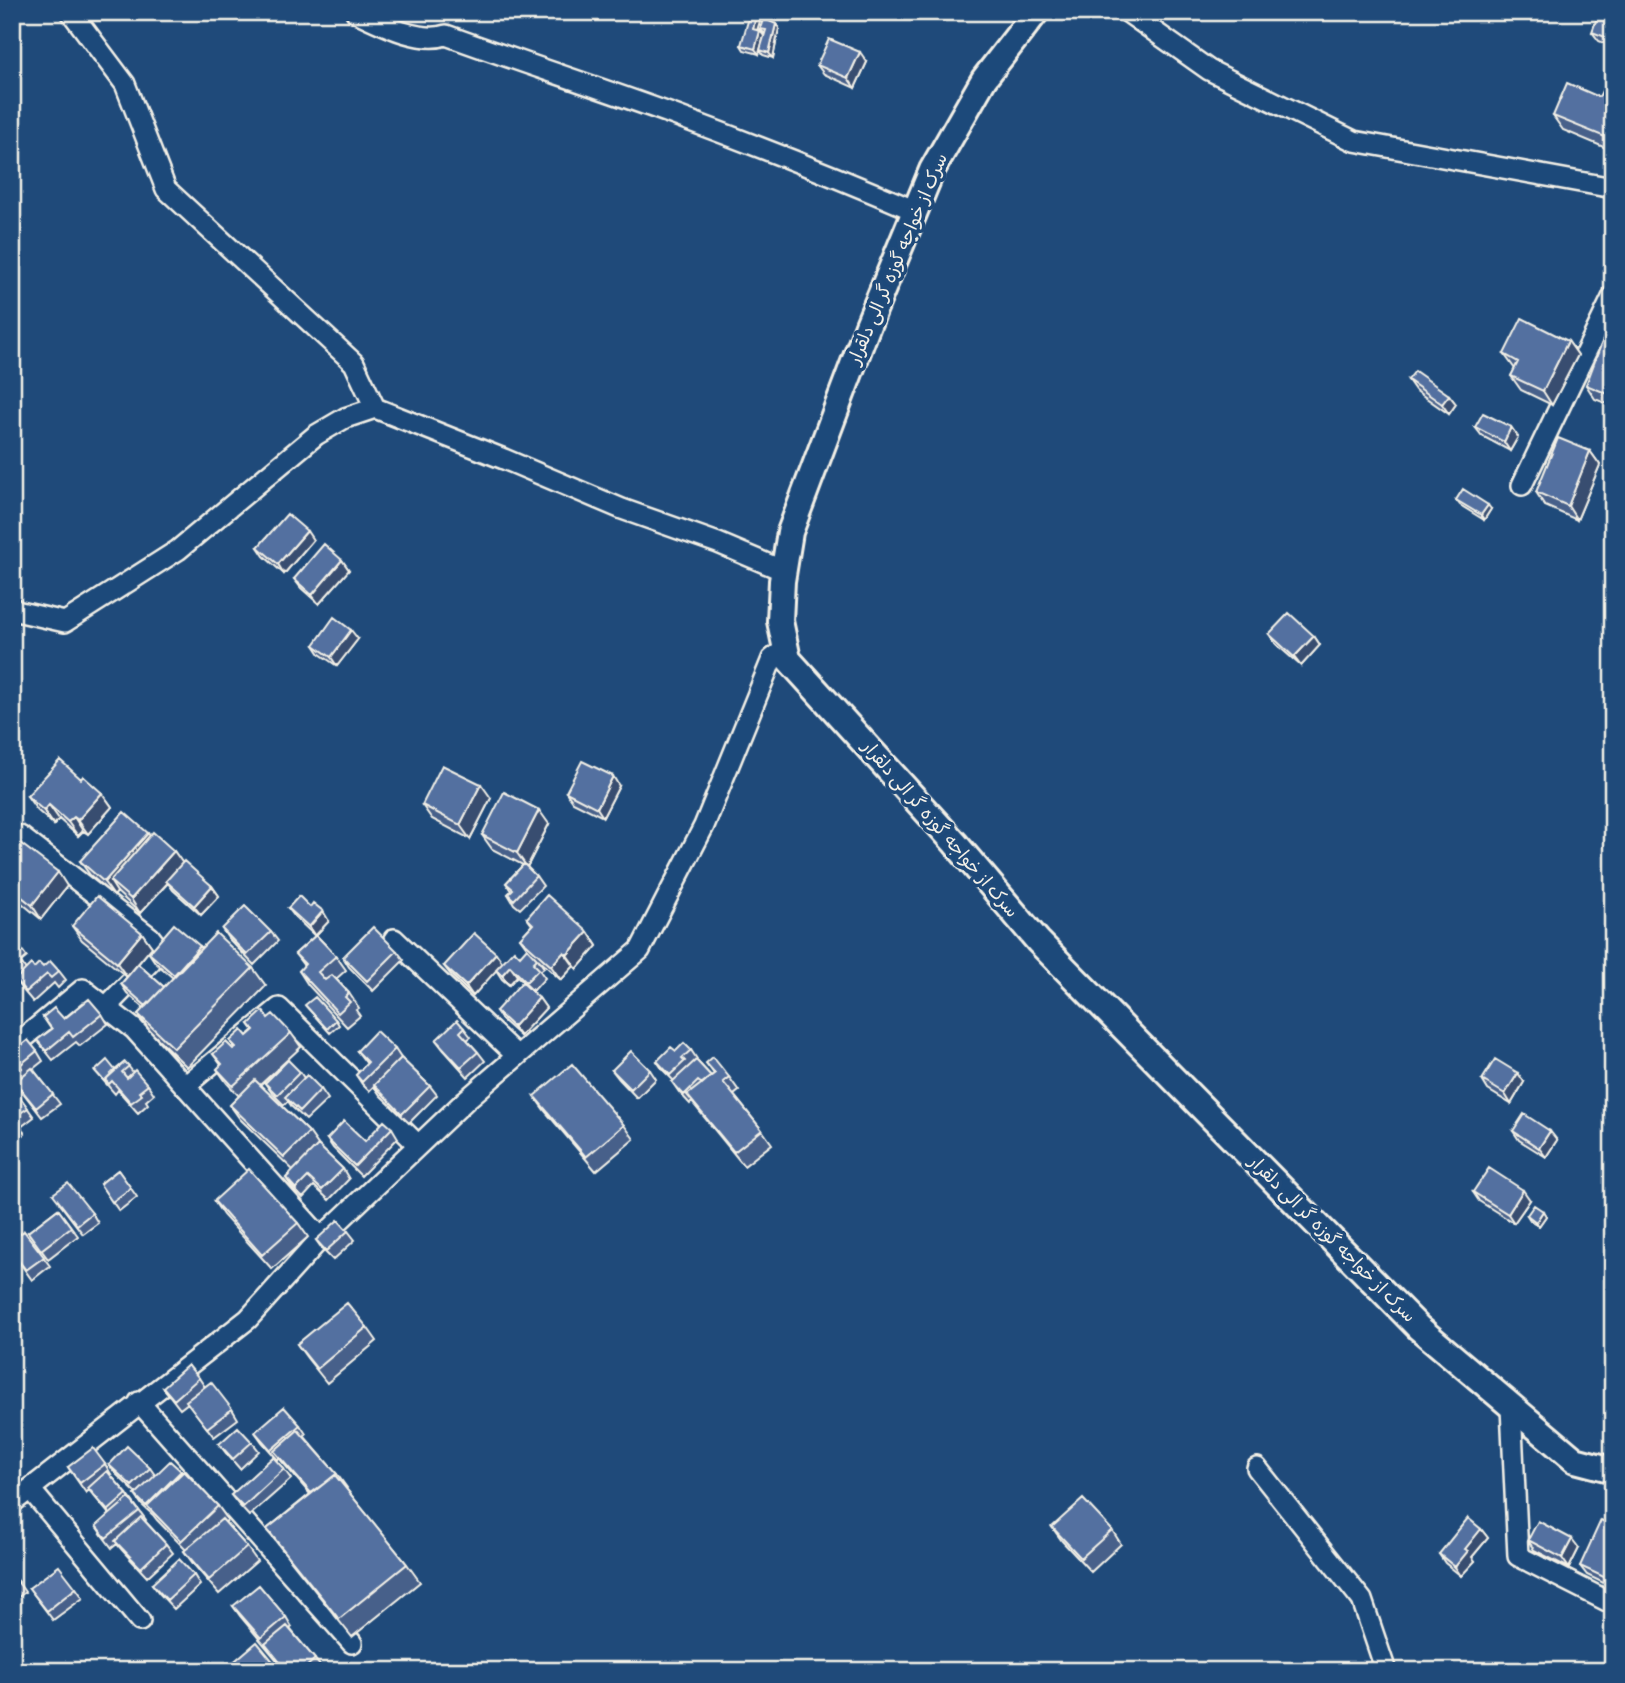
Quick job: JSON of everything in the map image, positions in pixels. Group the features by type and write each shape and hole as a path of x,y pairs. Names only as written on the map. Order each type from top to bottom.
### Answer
{"street":[{"path":"71,12 125,84 166,189 354,363 375,408"},
{"path":"356,12 395,30 435,39 446,35 674,115 818,169 915,211"},
{"name":"سرک از خواجه گوزه گر الی دلقرار","path":"1036,12 984,79 932,170 868,325 790,532 780,621 788,659 955,843 1038,941 1419,1328 1575,1460 1613,1470"},
{"path":"1127,12 1209,70 1354,141 1613,188"},
{"path":"1522,485 1613,296"},
{"path":"12,607 16,611 65,622 178,550 316,435 345,418 375,408 622,509 784,570"},
{"path":"12,1503 248,1319 321,1238 418,1145 640,950 704,826 772,659 786,648"},
{"path":"20,836 150,937 157,946 156,956 106,1007"},
{"path":"394,939 517,1056"},
{"path":"12,1048 83,989 134,1029 321,1238"},
{"path":"185,1086 279,1009 418,1145"},
{"path":"139,1402 352,1643"},
{"path":"1511,1406 1518,1556 1613,1604"},
{"path":"1257,1468 1362,1600 1386,1671"},
{"path":"30,1489 140,1621"}],"building":[{"path":"1599,12 1613,12 1613,40 1592,32"},
{"path":"750,14 756,16 753,29 760,31 755,49 741,45"},
{"path":"764,16 776,24 769,53 760,50 766,30 760,29"},
{"path":"829,39 860,52 848,78 817,65"},
{"path":"1567,83 1599,97 1603,89 1613,93 1613,118 1605,137 1553,116"},
{"path":"1522,318 1568,341 1543,391 1511,376 1518,362 1504,354"},
{"path":"1607,329 1613,331 1613,396 1586,385"},
{"path":"1415,371 1449,395 1442,404 1408,380"},
{"path":"1483,413 1511,427 1504,442 1475,427"},
{"path":"1558,438 1590,451 1568,506 1536,492"},
{"path":"1463,489 1488,505 1481,515 1456,500"},
{"path":"287,514 307,531 278,564 258,547"},
{"path":"324,544 342,560 312,595 294,579"},
{"path":"1289,613 1314,636 1294,657 1269,634"},
{"path":"334,617 351,630 331,657 314,645"},
{"path":"60,760 102,793 78,820 74,817 68,822 49,805 44,811 27,796"},
{"path":"582,761 613,776 597,808 566,792"},
{"path":"442,765 481,784 460,825 422,805"},
{"path":"504,792 539,810 517,853 482,835"},
{"path":"124,812 148,833 104,882 80,861"},
{"path":"153,832 174,851 131,899 110,881"},
{"path":"20,843 58,872 32,905 12,889 12,853"},
{"path":"184,861 212,886 194,906 166,881"},
{"path":"524,864 536,876 514,900 508,894 513,889 506,883"},
{"path":"547,895 588,932 567,955 564,952 551,966 520,938 533,924 527,918"},
{"path":"97,896 142,933 117,963 72,926"},
{"path":"299,896 310,907 313,903 323,911 309,927 288,908"},
{"path":"245,906 271,932 247,955 222,929"},
{"path":"174,924 200,946 174,975 149,953"},
{"path":"373,927 397,951 367,981 343,957"},
{"path":"216,933 253,968 174,1048 138,1014"},
{"path":"474,933 496,953 466,986 444,966"},
{"path":"316,935 336,956 318,972 325,980 332,975 349,993 345,997 350,1002 338,1013 299,971 305,964 295,954"},
{"path":"12,940 21,948 14,953 22,965 12,972"},
{"path":"527,948 537,959 533,963 539,969 526,982 510,966 502,975 496,969 514,950 520,956"},
{"path":"50,961 59,971 51,978 47,974 26,992 15,980 31,964 34,968 39,963 43,967"},
{"path":"138,964 164,987 146,1006 121,984"},
{"path":"522,982 539,998 513,1027 496,1011"},
{"path":"315,997 336,1020 327,1029 305,1005"},
{"path":"89,999 102,1014 73,1037 69,1032 46,1051 37,1040 52,1029 43,1017 54,1008 64,1019"},
{"path":"263,1011 268,1018 273,1014 291,1033 233,1086 217,1069 222,1064 213,1054 226,1042 233,1049 236,1047 230,1041 242,1030 247,1036 254,1030 249,1024"},
{"path":"457,1020 464,1028 460,1032 478,1052 461,1067 436,1040"},
{"path":"376,1031 395,1049 362,1082 356,1075 368,1062 357,1051"},
{"path":"28,1040 37,1051 20,1065 22,1068 15,1074 12,1071 12,1044 17,1049"},
{"path":"684,1043 691,1050 682,1058 685,1061 670,1075 657,1061 671,1047 676,1051"},
{"path":"631,1051 650,1070 631,1089 612,1070"},
{"path":"713,1057 729,1077 723,1082 762,1130 734,1152 687,1095 715,1073 706,1063"},
{"path":"401,1058 430,1086 402,1114 374,1085"},
{"path":"1495,1059 1518,1073 1505,1094 1482,1080"},
{"path":"107,1060 115,1070 105,1082 95,1071"},
{"path":"288,1060 300,1072 277,1095 265,1083"},
{"path":"696,1060 711,1076 702,1084 698,1081 684,1095 672,1082"},
{"path":"125,1062 129,1066 122,1072 127,1078 135,1070 148,1085 139,1092 142,1095 131,1103 112,1081 109,1084 105,1080"},
{"path":"572,1064 624,1125 586,1157 534,1096"},
{"path":"32,1068 53,1094 36,1108 15,1082"},
{"path":"307,1075 321,1089 300,1111 285,1097"},
{"path":"255,1080 309,1132 284,1157 230,1105"},
{"path":"14,1089 28,1108 14,1117 19,1124 12,1129 12,1090"},
{"path":"1524,1114 1550,1131 1539,1148 1513,1131"},
{"path":"344,1121 365,1141 384,1121 392,1128 355,1166 327,1139"},
{"path":"318,1145 343,1169 322,1190 308,1177 296,1189 286,1178"},
{"path":"1489,1168 1523,1190 1508,1214 1473,1192"},
{"path":"249,1169 298,1223 262,1255 214,1201"},
{"path":"118,1170 131,1188 112,1202 100,1184"},
{"path":"68,1183 92,1213 77,1225 53,1194"},
{"path":"1534,1205 1543,1211 1536,1222 1527,1215"},
{"path":"58,1209 71,1227 41,1250 28,1232"},
{"path":"338,1220 348,1231 326,1251 316,1240"},
{"path":"24,1231 44,1257 26,1270 12,1252 19,1247 13,1239"},
{"path":"347,1303 367,1327 317,1369 297,1344"},
{"path":"188,1365 199,1378 174,1400 163,1387"},
{"path":"211,1382 232,1409 207,1428 186,1401"},
{"path":"284,1407 300,1425 271,1450 255,1432"},
{"path":"238,1427 252,1442 233,1459 219,1444"},
{"path":"298,1430 337,1474 311,1493 274,1451"},
{"path":"127,1446 150,1468 132,1486 109,1465"},
{"path":"93,1448 105,1464 80,1483 68,1467"},
{"path":"273,1457 284,1469 243,1507 231,1495"},
{"path":"170,1461 181,1471 146,1506 135,1495"},
{"path":"107,1471 127,1494 108,1511 88,1488"},
{"path":"184,1471 218,1506 181,1541 147,1506"},
{"path":"335,1475 407,1564 339,1619 267,1529"},
{"path":"129,1498 139,1511 106,1538 96,1526"},
{"path":"1083,1499 1112,1530 1081,1558 1052,1527"},
{"path":"141,1517 166,1544 141,1568 115,1541"},
{"path":"1468,1518 1481,1529 1455,1567 1439,1554"},
{"path":"222,1519 247,1547 209,1580 184,1551"},
{"path":"1601,1520 1613,1526 1613,1568 1608,1579 1580,1566"},
{"path":"1538,1521 1572,1539 1562,1558 1528,1540"},
{"path":"179,1559 194,1575 167,1600 152,1584"},
{"path":"59,1566 76,1588 47,1611 29,1588"},
{"path":"12,1574 19,1582 12,1587"},
{"path":"259,1585 286,1617 261,1638 233,1606"},
{"path":"287,1626 315,1659 302,1671 287,1671 265,1644"},
{"path":"257,1642 275,1664 267,1671 223,1671"}]}
